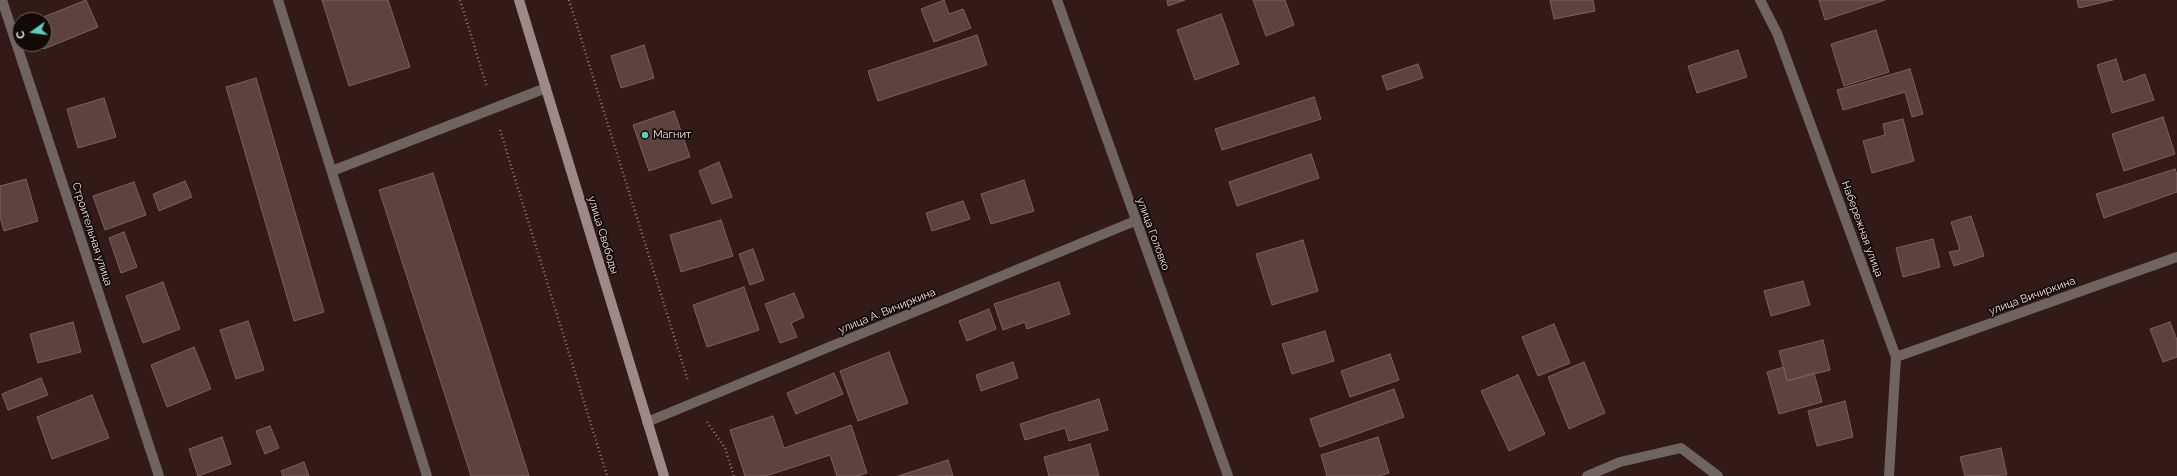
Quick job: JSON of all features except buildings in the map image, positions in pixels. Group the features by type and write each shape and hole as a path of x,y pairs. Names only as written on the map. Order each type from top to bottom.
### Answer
{"main road":[{"name":"улица Свободы","path":"519,0 664,476"}],"street":[{"name":"Строительная улица","path":"2,0 159,476"},
{"path":"278,0 427,476"},
{"name":"улица Головко","path":"1057,0 1135,221 1228,476"},
{"name":"Набережная улица","path":"1760,0 1777,33 1896,357 1889,476"},
{"path":"332,171 546,88"},
{"name":"улица А. Вичиркина","path":"647,422 1135,221"},
{"name":"улица Вичиркина","path":"1896,357 2177,257"},
{"path":"1587,476 1620,462 1681,448 1718,476"}],"path":[{"path":"460,0 607,476"},
{"path":"569,0 695,403 725,448 734,476"}],"place":[{"name":"Магнит","path":"645,135"}]}
